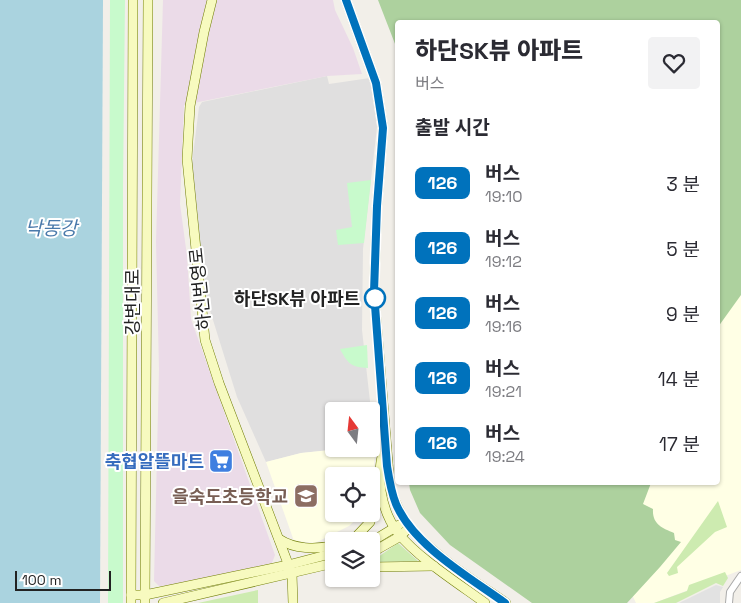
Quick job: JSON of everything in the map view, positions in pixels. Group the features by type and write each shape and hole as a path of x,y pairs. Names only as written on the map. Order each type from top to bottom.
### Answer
{"main road":[{"name":"강변대로","path":"131,599 134,0"},
{"name":"강변대로","path":"145,599 148,0"},
{"name":"하신번영로","path":"212,0 190,106 187,160 205,340 219,383 290,570 292,603"},
{"path":"346,0 376,83 383,128 377,206 374,292 390,488 396,505 408,524 445,559 506,603"},
{"path":"386,441 381,457 380,480 383,503 394,527 400,535 434,566 485,603"},
{"path":"361,532 370,522"},
{"path":"380,536 394,527 408,524"},
{"path":"380,547 400,535 408,524"},
{"path":"278,539 287,545 306,548 325,545"},
{"path":"163,603 325,561"},
{"path":"380,567 434,566"},
{"path":"131,599 145,599 290,570"}],"street":[{"path":"729,603 730,592 741,576"}],"shaded area":[{"path":"163,0 333,0 335,10 353,48 362,74 327,76 184,105 180,204 187,256 191,319 275,555 272,563 177,585 159,586 154,581 159,369 156,242"},
{"path":"327,76 329,84 370,78 377,127 363,249 362,330 370,402 325,402 325,451 301,453 266,462 237,397 203,288 192,163 199,107 202,102"},
{"path":"741,255 741,570 654,603 636,603 617,564 645,485 720,485 720,303"},
{"name":"을숙도초등학교","path":"325,451 325,458 374,458 374,467 325,467 325,522 353,522 337,532 325,532 325,538 315,543 294,541 266,462 301,453"},
{"path":"716,585 723,587 720,592 720,603 679,603"}],"green space":[{"path":"110,0 125,0 123,603 108,603"},
{"path":"378,0 741,0 741,295 720,324 720,20 395,20 395,44"},
{"path":"371,180 364,243 338,245 336,230 352,227 347,183"},
{"path":"367,345 368,368 351,364 340,349"},
{"path":"409,485 650,485 643,504 653,509 654,518 659,525 674,533 675,540 681,542 627,603 532,603 450,545 420,513"},
{"path":"718,501 727,527 715,532 677,567 678,573 669,576 667,573"},
{"path":"398,543 418,561 380,562 380,556"},
{"path":"725,572 728,578 723,586 716,583 676,603 654,603 687,591 689,585"},
{"path":"258,590 258,603 198,603"}],"water":[{"name":"낙동강","path":"0,0 103,0 100,603 0,603"}],"bus line":[{"name":"126","path":"346,0 376,83 383,128 377,206 374,292 390,488 396,505 416,533 445,559 505,603"}],"place":[{"name":"하단SK뷰 아파트","path":"375,298"},
{"name":"축협알뜰마트","path":"221,461"},
{"name":"을숙도초등학교","path":"306,496"}]}
